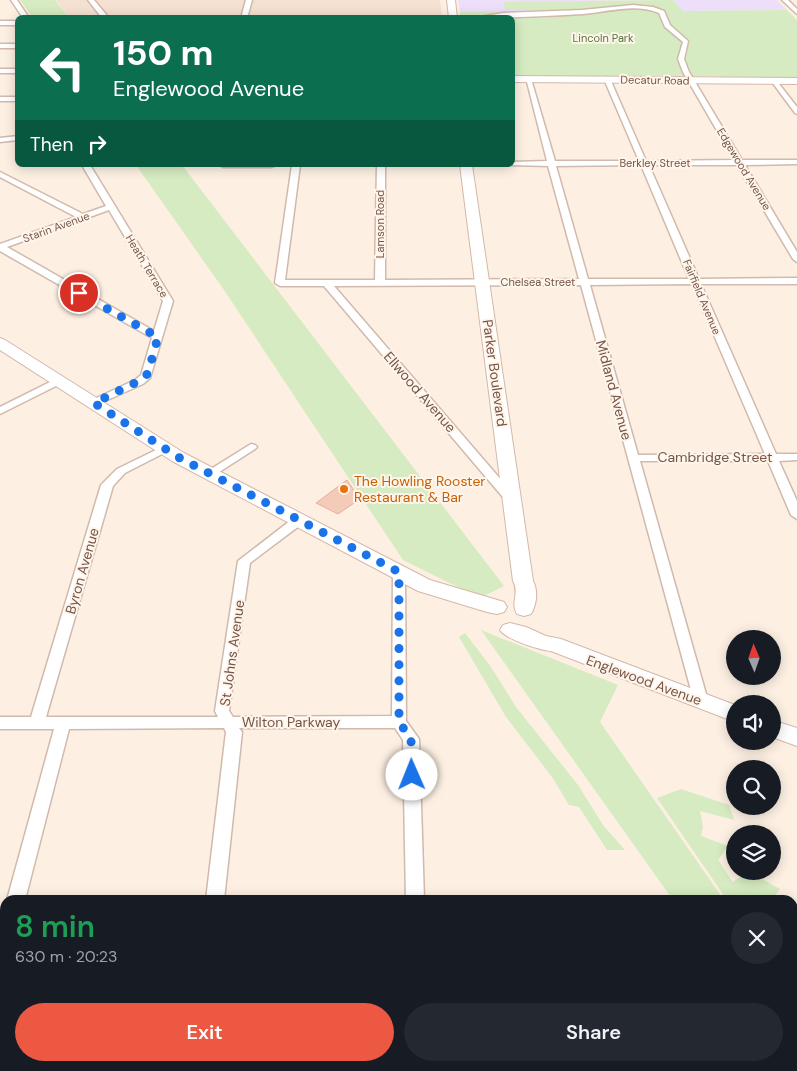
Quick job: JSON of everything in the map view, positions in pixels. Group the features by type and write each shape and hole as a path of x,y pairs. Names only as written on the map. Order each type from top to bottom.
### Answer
{"street":[{"path":"14,0 24,15"},
{"path":"91,0 100,0"},
{"path":"91,0 104,15"},
{"path":"245,15 249,0"},
{"path":"451,0 453,15"},
{"path":"785,0 797,12"},
{"name":"Edgewood Avenue","path":"496,15 508,13 588,12 633,6 654,8 662,12 667,26 685,40 686,44 681,62 797,259"},
{"path":"0,23 15,23"},
{"path":"0,46 15,46"},
{"path":"1,73 15,71"},
{"name":"Decatur Road","path":"515,79 797,81"},
{"name":"Midland Avenue","path":"528,79 701,701"},
{"name":"Fairfield Avenue","path":"607,79 797,515"},
{"path":"774,81 797,112"},
{"path":"0,99 15,99"},
{"path":"0,140 15,138"},
{"name":"Berkley Street","path":"515,164 797,162"},
{"name":"Heath Terrace","path":"87,167 168,301 148,373 143,379 94,403"},
{"name":"Chelsea Street","path":"296,167 280,283 797,280"},
{"name":"Lamson Road","path":"380,283 381,167"},
{"name":"Parker Boulevard","path":"466,167 523,581 527,588 526,613"},
{"path":"0,174 82,217"},
{"name":"Starin Avenue","path":"0,247 112,206"},
{"path":"0,247 158,337"},
{"name":"Ellwood Avenue","path":"327,283 513,501"},
{"name":"Englewood Avenue","path":"0,343 164,449 208,474 399,572 425,586 430,593 436,596 475,610 497,610 513,604 526,613 533,626 554,644"},
{"path":"0,410 58,381"},
{"path":"208,474 251,446"},
{"name":"Byron Avenue","path":"37,723 107,485 121,471 164,449"},
{"name":"Cambridge Street","path":"632,458 797,456"},
{"name":"St Johns Avenue","path":"216,895 234,732 222,711 244,560 299,520"},
{"path":"399,572 399,722 411,739 415,895"},
{"path":"497,610 513,597 523,581"},
{"name":"Englewood Avenue","path":"497,610 498,626 554,644 726,711"},
{"path":"510,630 521,628 528,621 526,613"},
{"path":"17,895 63,722"},
{"name":"Wilton Parkway","path":"37,723 399,722"},
{"path":"0,723 37,723"},
{"path":"781,731 797,737"}],"shaded area":[{"path":"56,0 440,0 442,15 68,15"},
{"path":"458,0 669,0 570,1 575,10 460,12"},
{"path":"673,0 777,0 787,10 682,11"}],"green space":[{"path":"20,0 55,0 67,15 31,15"},
{"name":"Lincoln Park","path":"673,0 683,11 787,10 797,20 797,78 515,76 515,15 460,15 460,12 572,10 506,10 503,2"},
{"path":"137,167 184,167 504,586 480,598 403,560 224,290"},
{"path":"481,630 618,685 600,722 721,895 669,895"},
{"path":"465,633 491,667 516,707 578,785 603,825 625,850 607,850 579,807 569,805 552,777 506,717 459,637"},
{"path":"681,789 726,804 726,815 732,815 734,820 700,811 703,827 701,836 726,845 726,849 718,860 726,872 726,880 732,880 733,882 736,880 764,880 780,889 776,895 724,895 657,798"}],"building":[{"name":"The Howling Rooster Restaurant & Bar","path":"347,480 360,499 338,514 316,503"}],"place":[{"name":"The Howling Rooster Restaurant & Bar","path":"344,489"}],"route":[{"path":"79,293 158,337 146,376 139,382 94,403 164,449 208,474 399,572 399,722 411,739 412,775"}]}
